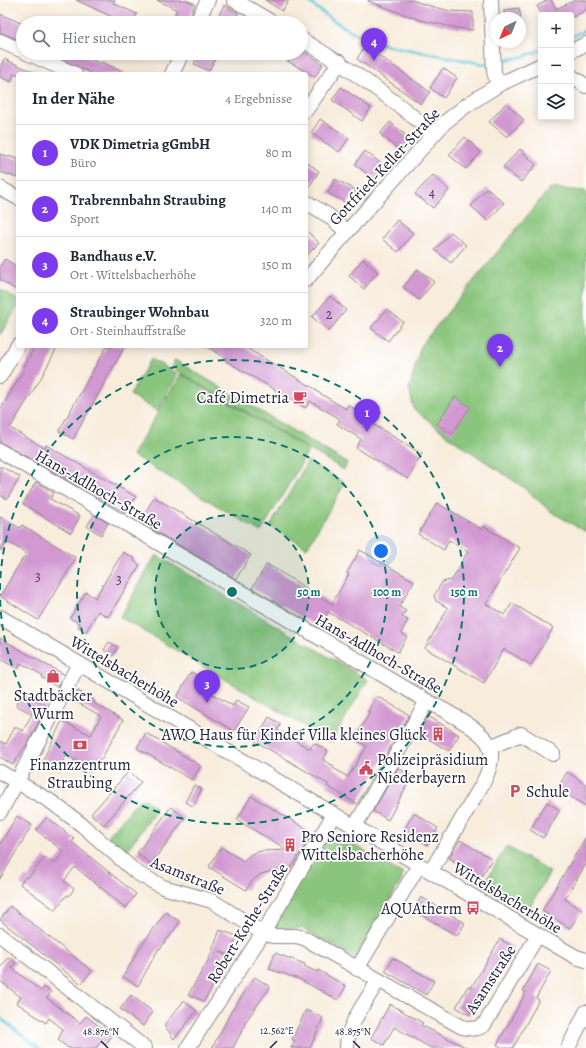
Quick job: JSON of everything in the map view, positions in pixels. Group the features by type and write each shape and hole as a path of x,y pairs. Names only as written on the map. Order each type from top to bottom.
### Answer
{"street":[{"path":"199,16 207,0"},
{"path":"234,0 261,16"},
{"path":"491,0 493,58 496,79"},
{"path":"0,41 16,48"},
{"path":"308,43 340,62 403,107 433,133"},
{"path":"574,50 586,44"},
{"path":"43,60 70,72"},
{"path":"173,72 179,60"},
{"path":"308,107 340,62"},
{"name":"Gottfried-Keller-Straße","path":"308,278 433,133 496,79 538,66"},
{"path":"574,78 586,86"},
{"path":"0,188 16,197"},
{"path":"308,203 329,216 347,232"},
{"path":"0,376 16,348"},
{"name":"Hans-Adlhoch-Straße","path":"0,451 476,730 490,747"},
{"name":"Wittelsbacherhöhe","path":"0,617 538,935 576,957 586,960"},
{"path":"0,812 18,782 79,664"},
{"path":"355,826 427,701"},
{"path":"357,969 483,783 490,764 490,747 521,734 553,754"},
{"name":"Asamstraße","path":"0,772 50,802 82,825 145,879 163,887 212,901 263,933 273,936 296,936 304,938 462,1027 472,1029 484,1025 538,935"},
{"name":"Robert-Kothe-Straße","path":"188,1048 263,933 334,814"},
{"path":"0,935 145,1048"},
{"path":"347,1048 349,1032 378,981"},
{"path":"568,1048 586,1012"}],"green space":[{"path":"550,188 586,191 586,532 550,511 523,487 449,437 414,409 409,389 421,345"},
{"path":"0,289 16,299 16,309 0,335"},
{"path":"151,359 178,374 157,411 130,395"},
{"path":"175,360 347,463 344,470 171,367"},
{"path":"181,374 309,450 261,532 132,455"},
{"path":"308,461 345,483 307,548 270,526"},
{"path":"156,555 368,680 331,742 120,617"},
{"path":"145,799 154,806 155,812 127,850 124,851 109,838 109,835 139,800"},
{"path":"329,830 403,874 401,881 356,958 302,928 277,930 270,929"},
{"path":"506,846 550,872 527,912 483,886"}],"building":[{"path":"76,0 115,0 113,3 137,14 136,16 110,16"},
{"path":"157,0 186,0 195,4 190,16 174,16 177,10"},
{"path":"265,0 289,0 282,11"},
{"path":"368,0 412,0 450,11 473,12 473,30 420,20"},
{"path":"551,0 556,9 575,0 586,0 586,10 574,16 574,12 540,12 537,6"},
{"path":"224,5 238,13 236,16 218,16"},
{"path":"519,8 520,12 504,12 504,10"},
{"path":"0,14 16,21 16,39 0,32"},
{"path":"365,46 430,92 421,104 357,59"},
{"path":"308,54 323,64 315,77 286,60 308,60"},
{"path":"4,59 33,72 16,72 11,82 0,77 0,68"},
{"path":"63,60 92,60 101,64 102,62 123,72 89,72"},
{"path":"196,60 214,60 209,71 194,64"},
{"path":"443,68 457,78 444,98 430,88"},
{"path":"341,87 371,108 362,121 332,100"},
{"path":"506,103 524,120 507,137 489,122"},
{"path":"320,119 349,138 339,152 311,133"},
{"path":"390,122 409,138 399,150 380,134"},
{"path":"465,137 481,152 466,169 449,155"},
{"path":"520,149 536,165 521,182 503,167"},
{"path":"365,151 384,166 373,179 355,164"},
{"path":"0,154 16,158 16,177 0,172"},
{"path":"308,163 319,171 308,189"},
{"path":"433,175 449,190 433,208 415,194"},
{"path":"335,179 356,190 348,204 328,193"},
{"path":"487,188 504,203 488,221 471,206"},
{"path":"397,220 413,233 398,252 382,239"},
{"path":"308,232 319,243 308,254"},
{"path":"451,232 466,245 451,263 435,250"},
{"path":"5,259 16,266 16,290 0,280 0,266"},
{"path":"363,259 378,272 364,289 349,276"},
{"path":"418,269 434,282 419,300 403,287"},
{"path":"330,296 346,310 329,331 312,317"},
{"path":"387,309 403,322 388,341 371,328"},
{"path":"34,348 57,348 41,378 10,428 45,448 46,445 136,497 126,513 0,442 0,410 24,370 23,369"},
{"path":"106,348 124,348 73,439 59,431"},
{"path":"209,348 246,348 346,409 348,405 373,420 371,423 422,454 408,479 356,448 361,439 337,424 340,419 310,401 306,408 226,361 227,359"},
{"path":"455,397 470,407 452,434 437,424"},
{"path":"0,466 20,477 7,499 0,495"},
{"path":"36,482 54,493 50,499 80,516 71,533 23,504"},
{"path":"154,497 251,555 236,579 140,522"},
{"path":"437,503 481,529 483,526 520,548 486,604 505,615 512,603 553,628 531,665 504,649 484,683 425,648 448,608 436,601 434,596 442,582 452,580 468,551 449,540 444,550 418,534"},
{"path":"94,515 108,523 101,535 87,526"},
{"path":"0,517 20,528 22,525 76,558 38,620 0,596 26,553 6,541 0,551"},
{"path":"360,550 414,581 399,607 406,611 402,617 408,620 401,633 407,637 398,652 328,612 319,628 252,588 267,564 332,604 349,574 347,573"},
{"path":"123,552 135,559 134,561 140,565 108,617 98,611 86,632 78,627 80,624 70,618 86,592 95,598"},
{"path":"0,638 64,675 57,687 41,677 42,675 21,663 18,669 0,659"},
{"path":"109,642 118,647 113,656 104,650"},
{"path":"191,672 205,680 201,687 233,706 236,700 249,707 234,731 177,697"},
{"name":"Finanzzentrum Straubing","path":"78,691 95,701 94,703 123,720 101,760 99,759 94,769 66,755 59,770 42,762 62,721 91,735 101,716 73,700"},
{"path":"23,692 47,706 26,747 25,746 13,765 0,757 0,741 6,744 15,727 23,731 32,714 16,705"},
{"path":"377,696 409,715 357,804 327,786 328,784 255,741 269,717 281,724 277,730 310,749 314,743 328,751 323,760 334,766 333,768 348,777 367,746 354,739 370,713 368,712"},
{"name":"AWO Haus für Kinder Villa kleines Glück","path":"428,716 459,735 449,751 418,733"},
{"path":"146,733 201,766 192,780 137,748"},
{"path":"398,768 412,776 388,820 373,811"},
{"path":"129,771 141,782 104,825 91,814"},
{"path":"567,772 586,784 586,806 557,789"},
{"path":"194,785 202,789 193,806 185,802"},
{"name":"Pro Seniore Residenz Wittelsbacherhöhe","path":"251,796 313,833 290,869 276,870 261,874 252,881 246,890 209,867 221,847 243,861 251,854 261,851 288,850 237,820"},
{"path":"547,802 560,810 543,838 530,830"},
{"path":"171,807 185,818 151,864 137,853"},
{"path":"414,813 438,828 427,845 403,831"},
{"path":"17,816 32,825 0,879 0,844"},
{"path":"47,817 74,839 72,842 136,894 126,908 75,867 64,881 74,889 55,910 20,884 26,876 28,878 45,857 54,864 64,852 36,830"},
{"path":"586,837 586,864 565,899 582,910 570,928 542,911"},
{"path":"460,840 492,859 481,877 449,858"},
{"path":"421,897 465,923 457,936 413,910"},
{"path":"10,906 92,971 81,984 0,920"},
{"path":"166,912 180,922 160,949 159,948 138,986 123,977 141,946"},
{"path":"220,930 237,936 230,955 220,952 229,958 226,966 225,965 204,1001 188,995 208,961"},
{"path":"500,939 514,947 485,996 481,994 469,1015 456,1007 468,986 471,988"},
{"path":"275,953 305,964 304,966 317,972 318,970 346,986 338,1000 299,979 269,969"},
{"path":"8,957 16,962 12,968 41,991 44,987 51,992 47,998 80,1023 86,1016 112,1036 105,1045 101,1041 96,1048 68,1048 58,1040 63,1029 49,1018 46,1023 17,1003 21,997 0,981 0,968"},
{"path":"393,958 434,981 426,995 385,971"},
{"path":"538,964 551,971 536,998 539,1000 513,1048 504,1048 497,1045 526,992 523,991"},
{"path":"255,977 270,987 244,1024 245,1025 233,1048 212,1048 231,1012"},
{"path":"131,995 153,1012 143,1026 120,1009"},
{"path":"184,1001 197,1011 174,1039 164,1025"},
{"path":"390,1004 423,1023 421,1025 467,1048 431,1048 394,1027 384,1045 371,1038"},
{"path":"306,1010 323,1018 310,1048 291,1048 295,1041 292,1039"}],"waterway":[{"path":"307,0 344,27 375,42 484,64 489,63"},
{"path":"574,36 586,30"},
{"path":"497,62 525,56 538,51"},
{"path":"0,1018 39,1048"}],"place":[{"name":"Straubinger Wohnbau","path":"374,61"},
{"name":"Trabrennbahn Straubing","path":"500,367"},
{"name":"Café Dimetria","path":"300,397"},
{"name":"VDK Dimetria gGmbH","path":"367,432"},
{"name":"Stadtbäcker Wurm","path":"53,676"},
{"name":"Bandhaus e.V.","path":"207,703"},
{"name":"AWO Haus für Kinder Villa kleines Glück","path":"438,734"},
{"name":"Finanzzentrum Straubing","path":"80,745"},
{"name":"Polizeipräsidium Niederbayern","path":"366,768"},
{"name":"Schule","path":"515,791"},
{"name":"Pro Seniore Residenz Wittelsbacherhöhe","path":"290,845"},
{"name":"AQUAtherm","path":"473,908"}]}
